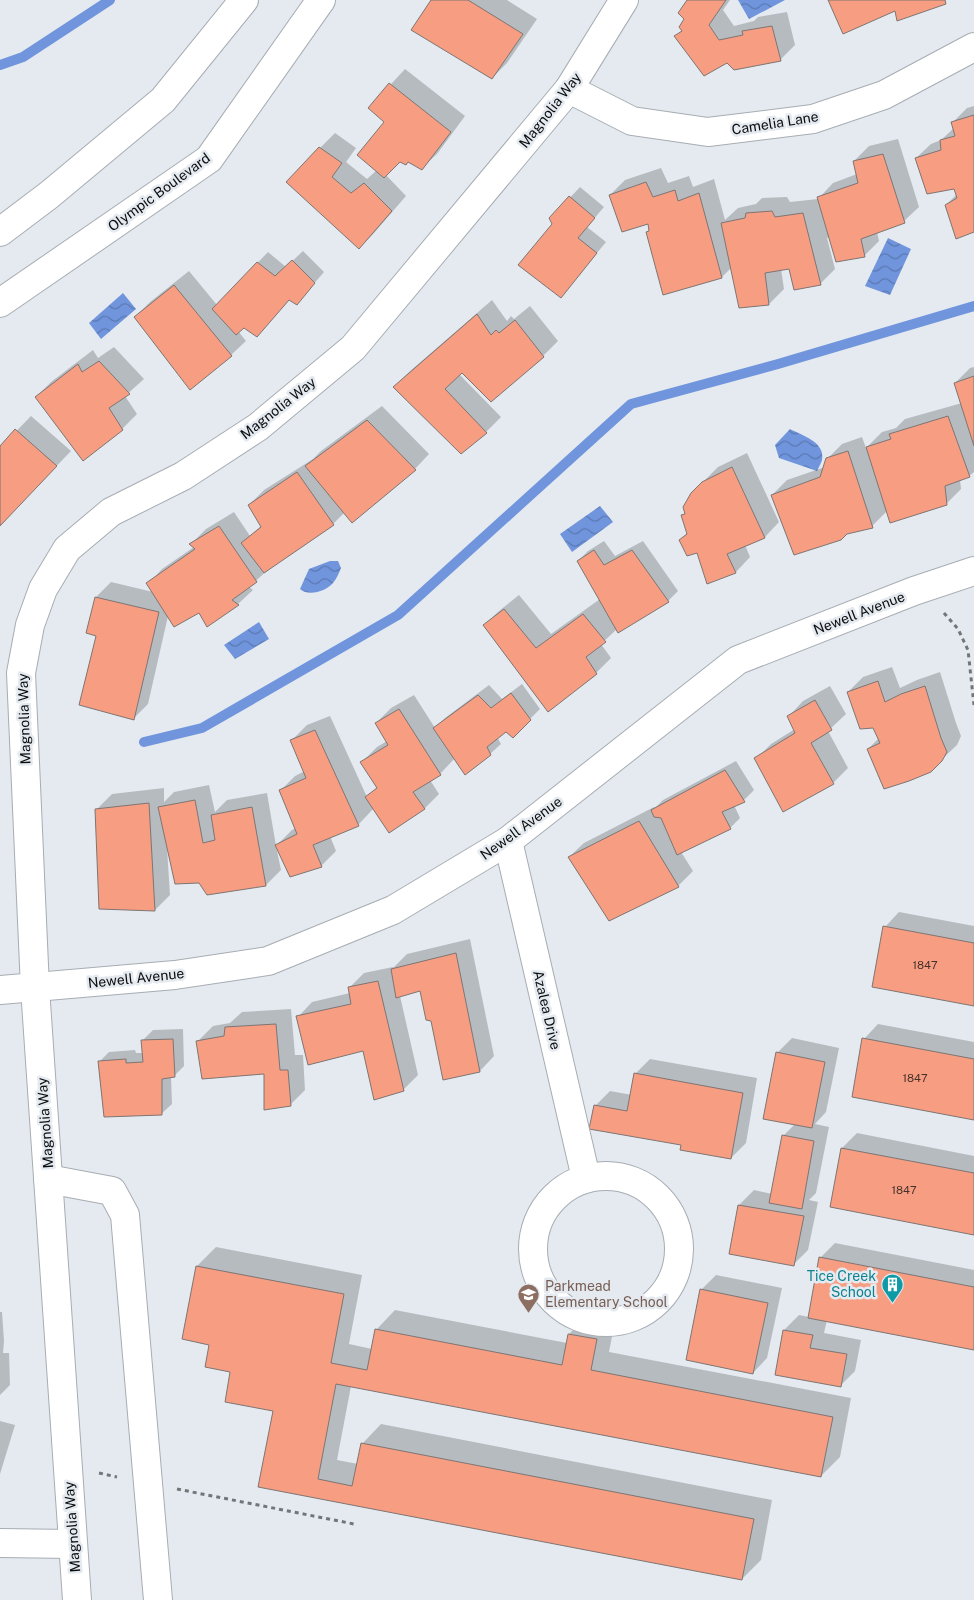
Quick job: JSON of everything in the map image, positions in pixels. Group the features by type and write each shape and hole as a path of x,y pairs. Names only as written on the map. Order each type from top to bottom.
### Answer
{"street":[{"path":"0,232 49,195 164,100 244,0"},
{"name":"Olympic Boulevard","path":"0,303 208,159 321,0"},
{"name":"Magnolia Way","path":"77,1600 35,988 21,673 30,625 43,589 67,549 111,512 183,476 258,427 353,348 569,89 624,0"},
{"name":"Camelia Lane","path":"569,89 632,121 708,132 813,120 884,95 974,47"},
{"name":"Newell Avenue","path":"0,990 175,975 268,961 393,910 508,841 738,660 914,591 974,573"},
{"name":"Azalea Drive","path":"508,841 586,1178"},
{"path":"609,1176 646,1188 664,1205 676,1227 679,1253 674,1277 661,1298 641,1314 616,1322 593,1322 571,1314 553,1300 539,1281 533,1258 533,1236 541,1214 556,1195 575,1182 586,1178 609,1176"},
{"path":"48,1179 112,1191 125,1214 158,1600"},
{"path":"0,1543 74,1544"}],"path":[{"path":"944,613 958,629 968,650 974,706"},
{"path":"93,1472 354,1524"}],"water":[{"path":"738,0 785,0 749,19"},
{"path":"888,238 911,249 890,295 865,286"},
{"path":"123,293 136,309 101,339 89,323"},
{"path":"790,429 812,440 820,448 822,460 817,471 779,458 775,445"},
{"path":"600,506 613,522 572,552 560,534"},
{"path":"330,561 338,561 341,568 330,586 322,591 313,593 300,589 309,569"},
{"path":"259,622 269,639 235,659 224,645"}],"building":[{"path":"431,0 468,0 523,34 492,79 411,30"},
{"path":"687,0 726,0 709,25 719,40 743,35 742,31 772,26 781,61 734,70 727,63 704,76 674,36 682,31 679,27 684,19 678,13"},
{"path":"828,0 945,0 946,4 897,21 895,11 843,34"},
{"path":"389,83 451,132 422,170 408,162 406,165 400,162 384,178 357,155 384,122 368,108"},
{"path":"974,115 974,232 956,239 945,205 957,198 954,189 927,194 915,158 941,150 940,140 955,136 951,122"},
{"path":"319,147 342,163 332,177 351,193 364,183 392,211 359,249 286,182"},
{"path":"883,154 905,223 861,239 865,257 836,262 817,197 858,183 853,161"},
{"path":"646,182 653,197 675,190 678,201 699,193 722,278 663,295 646,232 649,231 648,224 622,232 609,195"},
{"path":"569,196 595,218 578,238 597,253 561,298 518,265 552,224 549,218"},
{"path":"772,211 775,217 803,213 821,285 794,290 789,269 765,273 769,305 739,308 721,223 745,218 746,213"},
{"path":"292,260 315,283 297,305 289,300 257,337 244,328 236,335 212,309 257,262 275,276"},
{"path":"174,285 232,356 190,390 134,317"},
{"path":"477,314 491,335 496,330 499,333 515,320 544,357 491,402 462,373 445,389 487,433 461,454 393,387"},
{"path":"99,361 130,394 109,408 123,430 83,461 35,397 78,364 82,372"},
{"path":"974,376 974,446 954,383"},
{"path":"948,416 970,477 945,486 947,505 890,523 866,447 891,439 889,434"},
{"path":"367,420 416,470 352,523 305,466"},
{"path":"15,429 57,466 0,526 0,446"},
{"path":"848,451 873,528 847,534 841,540 794,555 771,495 820,477 826,458"},
{"path":"732,467 765,538 727,554 736,573 707,584 697,553 687,556 679,540 687,534 681,515 685,514 683,507 691,493 702,482"},
{"path":"297,472 334,525 264,573 241,543 261,527 248,505"},
{"path":"219,526 257,582 232,600 239,605 207,627 199,613 174,627 146,583 195,549 189,544"},
{"path":"594,550 604,565 632,550 669,602 618,633 577,561"},
{"path":"95,597 159,612 134,720 79,705 96,636 86,633"},
{"path":"504,609 536,648 583,614 606,642 586,657 597,674 548,712 483,625"},
{"path":"878,681 885,702 925,686 947,752 942,761 931,772 884,789 867,749 880,743 873,728 860,729 847,692"},
{"path":"511,693 531,720 513,738 506,732 487,747 491,755 465,775 433,728 478,695 491,708"},
{"path":"815,700 832,730 811,743 834,784 783,812 754,758 795,733 787,716"},
{"path":"399,709 441,775 413,792 425,809 389,833 365,797 377,788 360,762 388,745 375,723"},
{"path":"315,730 359,826 313,845 322,867 290,877 275,845 297,834 279,790 306,778 290,740"},
{"path":"725,770 745,802 722,812 731,829 677,855 661,818 654,817 651,810"},
{"path":"195,800 203,843 215,840 211,815 252,807 266,886 207,895 199,883 175,884 158,807"},
{"path":"149,803 155,911 99,909 95,809"},
{"path":"639,821 679,887 609,921 568,857"},
{"path":"883,926 974,943 974,1006 872,987"},
{"path":"456,953 480,1072 443,1080 431,1021 426,1020 420,991 396,998 391,969"},
{"path":"378,981 404,1091 374,1100 363,1051 308,1065 296,1016 351,1004 348,987"},
{"path":"276,1024 280,1070 288,1070 291,1106 264,1110 264,1074 202,1079 196,1041 224,1036 225,1027"},
{"path":"862,1038 974,1059 974,1120 852,1097"},
{"path":"173,1039 175,1077 162,1079 162,1115 104,1117 98,1061 126,1059 126,1063 143,1062 141,1040"},
{"path":"776,1052 825,1062 812,1128 763,1119"},
{"path":"634,1073 743,1093 731,1159 680,1150 681,1145 589,1129 594,1105 627,1111"},
{"path":"782,1135 814,1141 802,1209 769,1203"},
{"path":"841,1148 974,1173 974,1235 830,1207"},
{"path":"738,1205 804,1216 794,1266 729,1254"},
{"name":"Tice Creek School","path":"819,1257 974,1287 974,1350 808,1318"},
{"path":"196,1266 344,1294 331,1363 367,1370 375,1329 562,1365 568,1334 597,1339 591,1370 833,1417 821,1477 336,1384 318,1479 352,1486 361,1443 754,1519 742,1580 258,1487 273,1411 225,1402 230,1372 205,1367 209,1345 182,1339"},
{"path":"700,1289 768,1303 753,1374 686,1360"},
{"path":"783,1330 813,1335 810,1348 847,1354 841,1387 775,1375"}],"waterway":[{"path":"0,65 23,57 110,0"},
{"path":"144,742 202,728 398,615 631,404 778,364 974,306"}],"place":[{"name":"Tice Creek School","path":"892,1303"},
{"name":"Parkmead Elementary School","path":"529,1313"}]}
